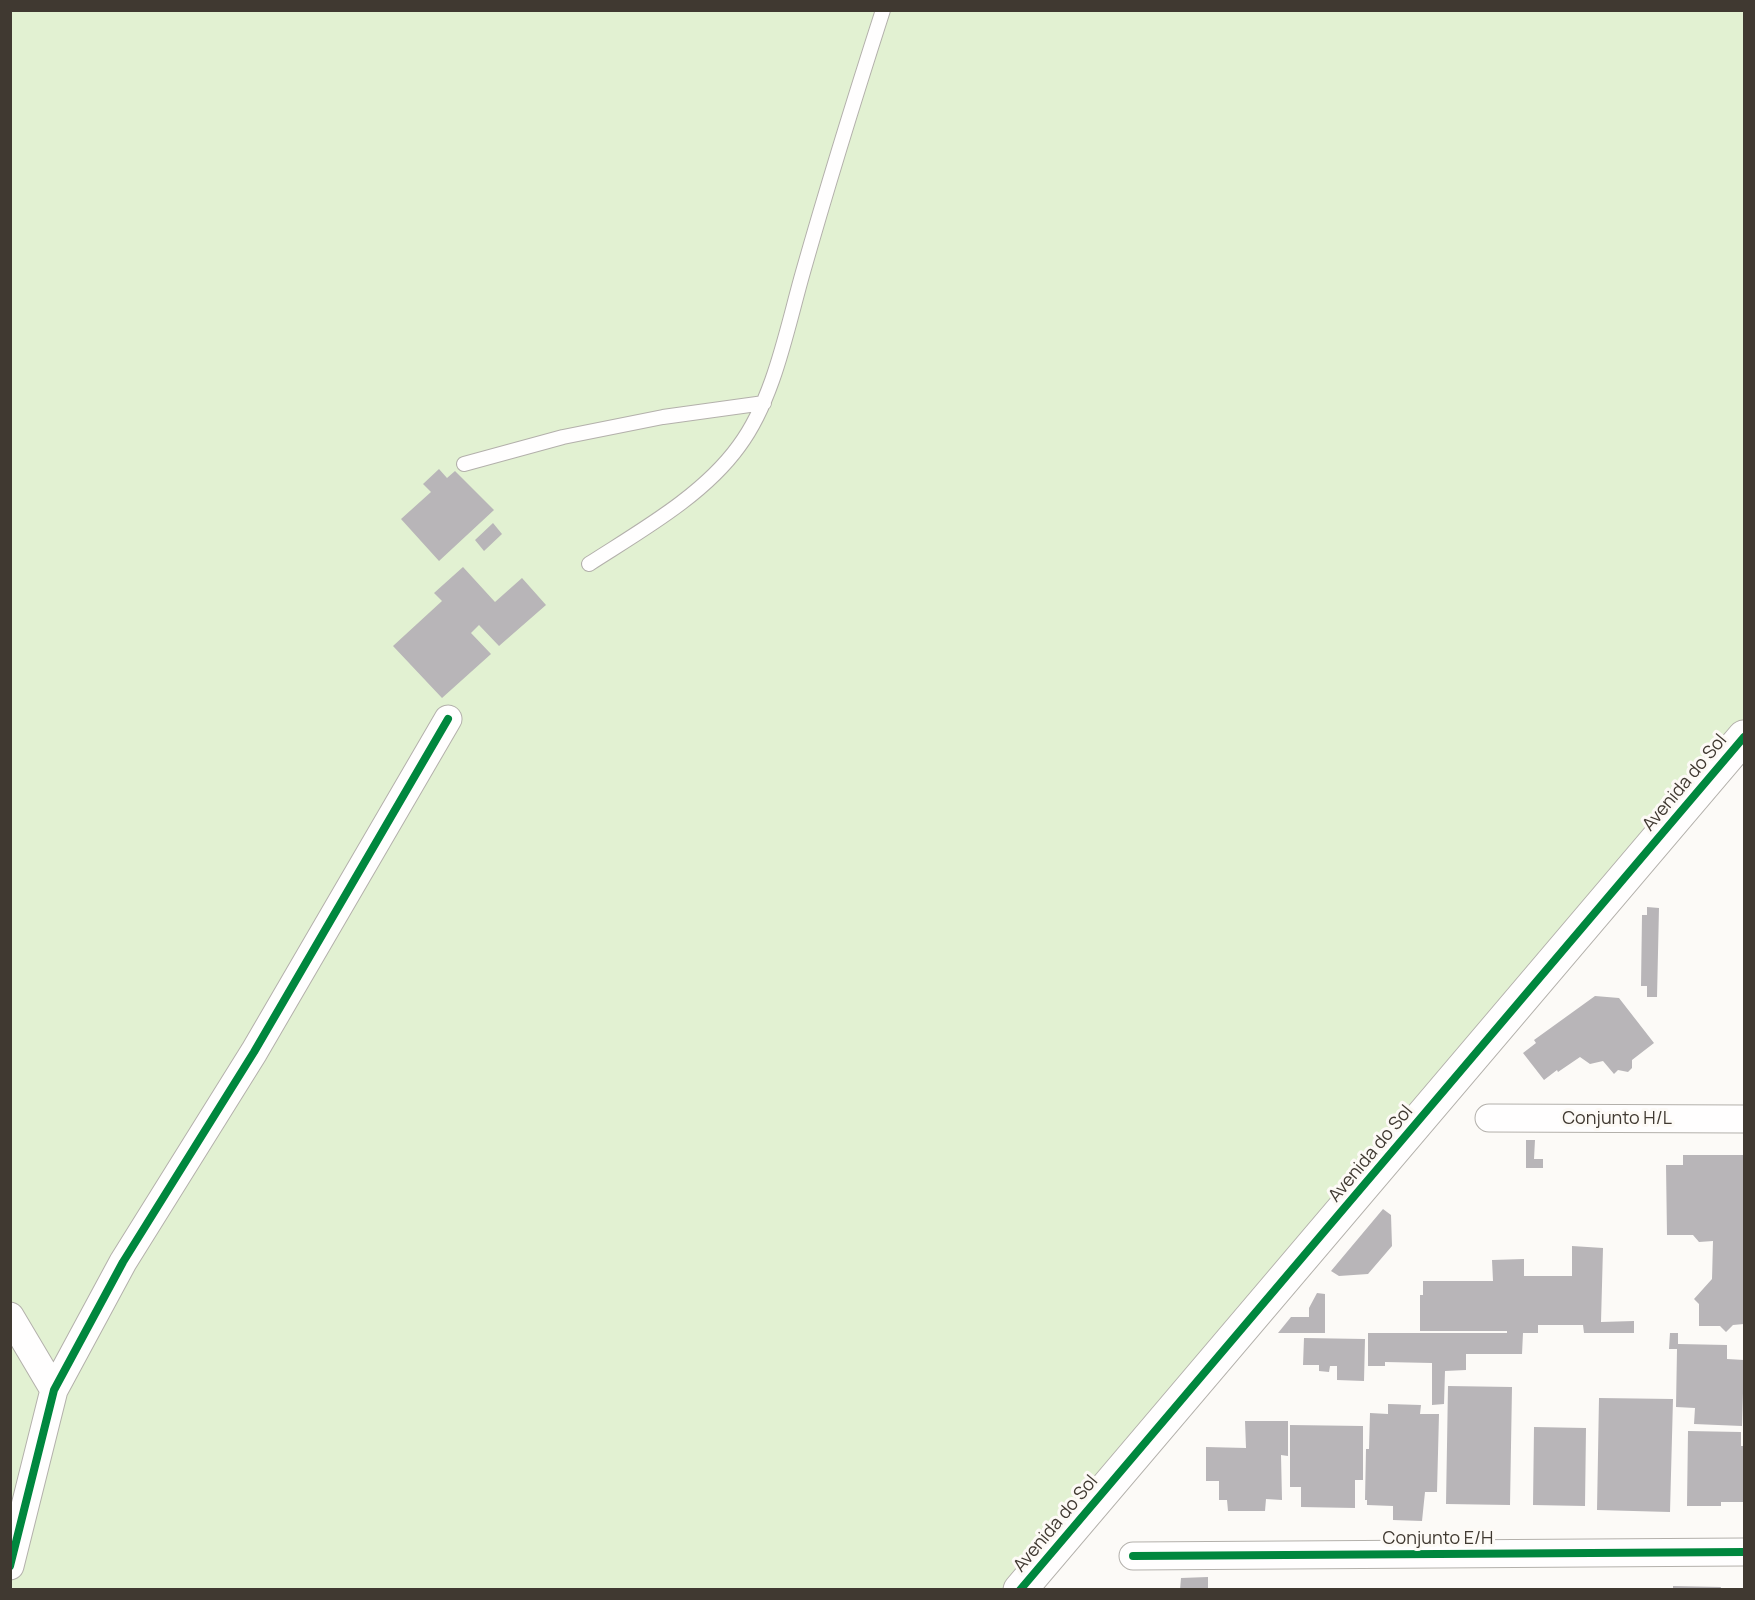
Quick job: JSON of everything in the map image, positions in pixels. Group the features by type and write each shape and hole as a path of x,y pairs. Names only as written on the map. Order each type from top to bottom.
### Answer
{"street":[{"path":"10,1566 54,1390 123,1262 254,1052 448,719"},
{"name":"Avenida do Sol","path":"1020,1590 1744,737"},
{"name":"Conjunto H/L","path":"1490,1119 1744,1119"},
{"path":"10,1316 54,1390"},
{"name":"Conjunto E/H","path":"1133,1556 1744,1552"}],"lane":[{"path":"589,564 670,511 711,477 739,447 764,403 845,126 883,10"},
{"path":"464,464 585,433 663,417 764,403"}],"green space":[{"path":"11,11 1744,11 1744,723 1014,1589 11,1590"}],"building":[{"path":"439,469 447,478 455,471 494,510 439,561 401,519 431,492 423,484"},
{"path":"493,523 502,534 484,551 475,540"},
{"path":"463,567 495,602 522,578 546,605 499,646 479,625 471,633 491,654 442,698 393,646 442,601 434,593"},
{"path":"1647,907 1659,908 1657,997 1647,997 1647,986 1641,986 1642,915 1647,915"},
{"path":"1595,996 1619,998 1654,1043 1632,1060 1632,1068 1628,1072 1618,1070 1614,1074 1603,1061 1590,1064 1580,1057 1544,1080 1523,1053 1536,1043 1534,1040"},
{"path":"1526,1140 1535,1140 1534,1159 1543,1159 1543,1168 1526,1168"},
{"path":"1683,1155 1744,1155 1744,1324 1733,1325 1726,1332 1720,1326 1699,1326 1699,1304 1694,1299 1712,1279 1713,1241 1699,1242 1693,1235 1667,1235 1666,1165 1683,1165"},
{"path":"1383,1209 1391,1215 1392,1246 1368,1274 1339,1276 1331,1271"},
{"path":"1572,1246 1603,1248 1601,1322 1634,1321 1634,1333 1584,1333 1583,1325 1538,1325 1538,1333 1523,1333 1522,1354 1466,1354 1466,1370 1445,1371 1444,1404 1432,1405 1432,1363 1385,1362 1385,1366 1368,1366 1368,1333 1507,1333 1507,1331 1420,1331 1420,1295 1423,1295 1423,1281 1493,1281 1492,1260 1524,1259 1524,1276 1572,1276"},
{"path":"1317,1293 1325,1294 1325,1333 1278,1333 1291,1317 1309,1317 1309,1308"},
{"path":"1670,1333 1678,1333 1678,1344 1727,1345 1727,1359 1744,1360 1742,1426 1694,1424 1695,1408 1676,1407 1677,1349 1669,1349"},
{"path":"1304,1338 1365,1339 1364,1381 1337,1380 1337,1366 1330,1366 1329,1372 1319,1371 1319,1365 1303,1365"},
{"path":"1448,1386 1512,1387 1510,1505 1446,1504"},
{"path":"1599,1398 1673,1399 1670,1512 1597,1510"},
{"path":"1388,1404 1421,1405 1420,1414 1439,1414 1437,1492 1425,1492 1422,1521 1393,1520 1393,1506 1367,1505 1367,1500 1365,1500 1366,1449 1369,1449 1370,1413 1388,1414"},
{"path":"1245,1421 1288,1421 1288,1456 1281,1455 1282,1500 1266,1499 1265,1511 1228,1511 1227,1500 1219,1500 1219,1481 1206,1481 1206,1447 1246,1448"},
{"path":"1290,1425 1363,1426 1363,1480 1355,1480 1355,1508 1301,1507 1301,1487 1290,1487"},
{"path":"1534,1427 1586,1428 1585,1506 1533,1505"},
{"path":"1688,1431 1741,1432 1741,1446 1744,1446 1744,1502 1721,1502 1721,1506 1687,1506"},
{"path":"1208,1577 1208,1590 1180,1590 1181,1578"},
{"path":"1673,1586 1721,1587 1720,1590 1673,1590"}],"cycle path":[{"path":"10,1566 54,1390 123,1262 254,1052 448,719"},
{"path":"1020,1590 1744,737"},
{"path":"1133,1556 1744,1552"}]}
